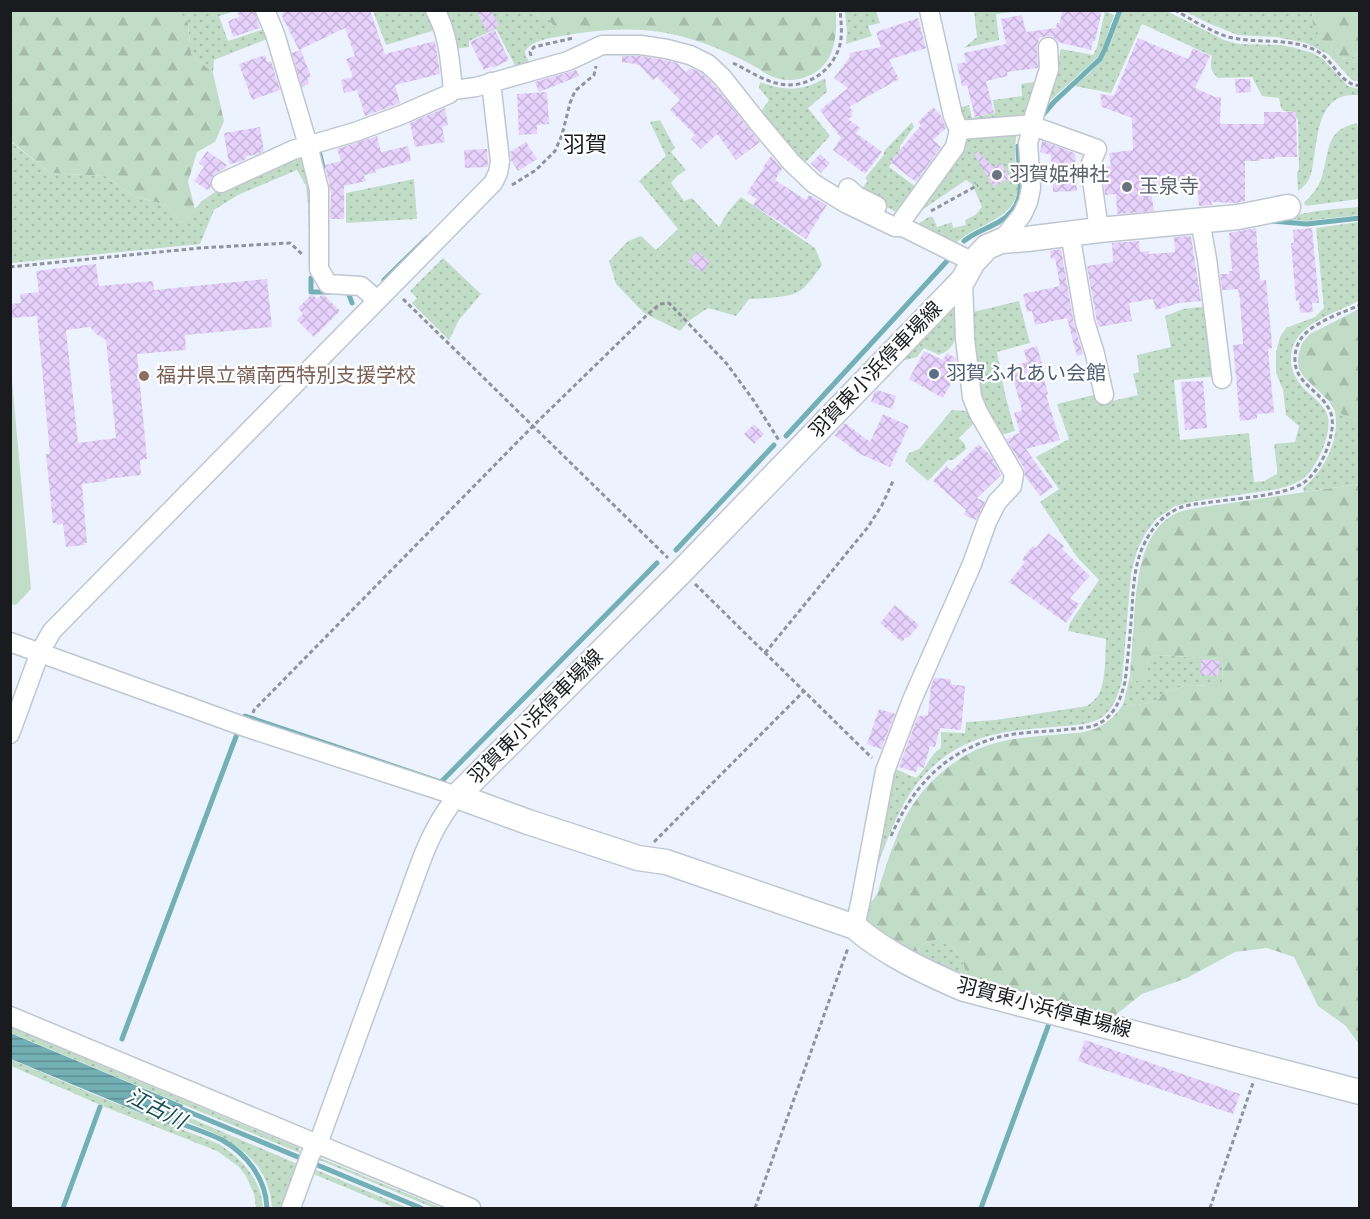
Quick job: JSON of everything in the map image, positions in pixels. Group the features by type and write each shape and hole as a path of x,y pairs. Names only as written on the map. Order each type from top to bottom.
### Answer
{"main road":[{"path":"1001,240 1238,216 1288,207"},
{"name":"羽賀東小浜停車場線","path":"1001,240 987,248 968,271 682,571 458,796 528,822 638,858 666,862 855,927 870,941 938,978 964,989 1359,1092"}],"street":[{"path":"265,10 275,34 319,189 319,270 328,284 362,286 377,300"},
{"path":"435,10 447,41 453,90"},
{"path":"221,183 293,150 355,132 401,115 443,97 453,90 476,87 568,61 602,45 641,45 690,55 708,64 722,77 790,162 813,183 847,204 895,227 904,225 955,147 959,130 952,116 929,10"},
{"path":"1001,240 1022,215 1028,202 1031,189 1028,143 1049,69 1048,47"},
{"path":"10,734 40,652 52,630 493,183 500,161 491,82"},
{"path":"959,130 1032,126 1097,149 1091,163 1091,173 1099,230"},
{"path":"848,188 968,271 965,339 972,397 978,412 1014,474 1012,486 997,502 987,522 972,564 912,700 885,771 855,927"},
{"path":"1200,220 1222,379"},
{"path":"1070,233 1085,322 1104,395"},
{"path":"10,642 248,728 458,796 444,812 433,830 291,1209"},
{"path":"10,1016 312,1155 471,1209"}],"path":[{"path":"733,62 780,84 795,84 815,77 831,64 839,47 840,10"},
{"path":"1175,10 1238,39 1277,41 1315,50 1325,56 1350,83 1359,86"},
{"path":"540,58 531,57 530,52 534,47 574,38"},
{"path":"512,185 536,170 555,151 575,91 594,75 596,68 594,56 590,50"},
{"path":"904,225 978,184"},
{"path":"10,267 200,248 290,243 319,270"},
{"path":"390,287 707,594 885,771"},
{"path":"248,728 254,710 533,426 660,304 669,303 726,364 754,401 791,458"},
{"path":"889,840 908,802 923,783 941,764 966,749 987,740 1013,735 1095,725 1113,711 1121,699 1125,682 1135,574 1140,553 1148,536 1159,521 1176,509 1278,492 1302,484 1310,477 1324,455 1333,422 1326,404 1302,379 1296,369 1295,351 1299,341 1308,331 1359,305"},
{"path":"765,653 868,527 882,506 893,481"},
{"path":"638,858 804,691"},
{"path":"755,1209 855,927"},
{"path":"1210,1209 1259,1065"}],"green space":[{"path":"974,10 1020,11 996,14 999,40 964,48 977,37"},
{"path":"1165,10 1224,40 1238,44 1292,47 1313,53 1323,59 1348,86 1359,89 1360,95 1341,97 1325,111 1318,132 1310,177 1298,191 1298,120 1293,112 1284,111 1281,108 1279,98 1262,96 1252,77 1218,78 1211,68 1212,56 1142,24 1111,93 1074,86 1099,63 1105,54 1120,15 1119,11"},
{"path":"10,11 179,11 188,23 191,54 213,73 224,121 215,142 197,152 188,182 195,209 182,223 166,205 134,196 105,176 50,173 11,141"},
{"path":"179,11 236,11 219,16 228,41 264,29 267,39 214,60 213,73 191,54 188,23"},
{"path":"373,11 430,11 439,29 386,45"},
{"path":"443,11 532,11 532,14 548,19 562,36 542,40 528,47 525,51 526,57 533,66 518,71 496,29 469,41 469,47 455,49"},
{"path":"532,11 836,11 836,32 832,51 822,67 803,78 786,80 772,77 708,45 665,33 621,30 562,36 548,19 532,14"},
{"path":"845,11 876,11 880,23 868,26 872,36 846,44"},
{"path":"1105,11 1114,15 1098,57 1042,108 1061,49 1093,55"},
{"path":"1184,11 1313,11 1317,31 1341,58 1349,59 1359,54 1359,82 1352,80 1328,54 1306,43 1277,37 1238,35"},
{"path":"1313,11 1359,11 1359,54 1349,59 1341,58 1317,31 1312,18"},
{"path":"825,78 827,92 808,108 830,136 803,165 758,116 769,100 759,88 760,82 793,89 808,86"},
{"path":"1040,81 1028,117 969,123 959,114 957,108 969,105 972,118 995,113 993,100 1022,96 1021,84"},
{"path":"660,120 675,148 671,152 686,170 671,183 684,201 692,198 719,227 727,213 741,197 815,248 822,265 804,288 785,296 749,299 736,316 708,308 690,320 680,331 644,313 616,284 609,261 628,241 641,236 656,250 678,229 639,181 666,156 650,122"},
{"path":"912,122 914,127 900,146 900,151 889,167 920,190 901,213 859,192 868,181 865,178 883,156 885,150"},
{"path":"1357,123 1360,140 1359,199 1306,206 1304,203 1321,180 1334,136 1347,126"},
{"path":"1017,134 1015,151 1017,192 1014,201 1002,214 953,245 916,225 933,217 937,227 952,222 953,228 966,225 965,220 975,215 982,207 972,184 966,180 910,218 963,141 968,138"},
{"path":"10,141 50,173 105,176 134,196 166,205 182,223 202,201 221,188 303,152 310,182 313,231 309,238 306,186 297,170 238,195 214,210 200,244 11,263"},
{"path":"414,179 417,219 346,223 346,193"},
{"path":"1359,207 1359,215 1307,221 1288,219 1312,212"},
{"path":"1359,222 1359,301 1308,327 1294,344 1291,355 1291,366 1296,378 1317,400 1328,419 1324,445 1311,470 1300,480 1286,487 1175,506 1156,519 1145,534 1137,551 1131,573 1122,681 1117,697 1108,712 1089,723 993,735 951,752 925,774 904,803 889,835 871,885 893,768 916,778 941,748 941,732 965,733 966,722 996,720 1087,706 1100,692 1104,673 1106,639 1068,631 1070,623 1099,580 1077,557 1040,502 1059,489 1036,457 1069,439 1057,404 1101,393 1103,403 1138,395 1133,374 1139,372 1137,355 1171,347 1165,316 1183,309 1210,306 1219,376 1174,380 1180,440 1249,433 1254,482 1264,481 1277,474 1274,444 1295,442 1299,426 1286,415 1283,390 1276,373 1276,352 1280,337 1286,328 1315,317 1324,308 1316,228"},
{"path":"443,258 481,294 459,320 449,340 412,303 417,298 410,291"},
{"path":"1019,301 1030,343 997,352 1015,431 999,436 978,397 969,313"},
{"path":"951,309 956,309 957,330 949,349 939,355 924,348 917,357 904,359"},
{"path":"1359,309 1359,422 1335,411 1329,401 1304,377 1299,369 1298,361 1302,343 1310,334"},
{"path":"11,370 31,589 16,605 10,604"},
{"path":"952,410 969,411 975,422 959,438 965,444 966,449 953,460 948,460 928,481 905,461 909,453 919,449"},
{"path":"1335,411 1359,422 1359,484 1304,492 1303,488 1318,472 1329,454 1335,433"},
{"path":"1359,484 1359,1044 1346,1026 1318,1006 1294,957 1267,948 1235,952 1187,978 1142,994 1114,1016 966,984 964,964 954,949 938,939 923,944 911,958 865,927 865,906 877,894 893,846 907,814 932,781 953,763 977,749 1001,742 1025,737 1077,733 1099,727 1109,721 1122,706 1158,700 1162,694 1183,686 1222,685 1223,659 1157,655 1150,658 1147,676 1139,681 1132,681 1130,676 1139,574 1148,544 1166,520 1179,512 1190,509"},
{"path":"1157,655 1223,659 1222,685 1183,686 1162,694 1158,700 1122,706 1130,676 1132,681 1150,658"},
{"path":"938,939 954,949 964,964 966,984 911,958 923,944"},
{"path":"10,1027 299,1148 300,1153 11,1033"},
{"path":"10,1059 219,1144 243,1163 249,1171 259,1188 263,1208 256,1208 254,1194 246,1176 238,1166 217,1151 105,1107 11,1066"},
{"path":"181,1114 300,1165 285,1208 272,1208 269,1189 253,1160 227,1140 179,1118"},
{"path":"318,1157 442,1208 434,1208 317,1159"},
{"path":"314,1169 408,1208 395,1208 311,1173"}],"water":[{"path":"10,1033 183,1105 175,1127 11,1059"}],"building":[{"path":"254,10 260,28 233,37 228,21 239,17 238,13"},
{"path":"288,10 370,10 385,54 435,41 440,74 395,85 400,103 365,116 357,90 344,93 341,80 353,77 346,59 355,56 345,28 299,50 281,14"},
{"path":"476,10 491,10 499,26 487,32"},
{"path":"1062,10 1102,10 1091,50 1058,42 1053,37 1039,38 1038,68 1007,72 1008,76 986,81 994,113 975,117 967,85 962,86 957,64 966,62 964,53 1006,44 1001,19 1022,15 1026,32 1056,28 1057,23 1060,23"},
{"path":"918,18 926,48 889,60 899,79 849,107 853,111 851,113 853,116 848,119 860,128 856,133 882,152 865,174 833,150 841,138 820,110 848,88 834,78 850,57 849,53 881,47 876,32"},
{"path":"495,30 509,60 484,70 470,42"},
{"path":"1138,38 1188,59 1193,48 1210,56 1195,88 1215,97 1221,97 1220,124 1264,124 1264,112 1296,112 1297,157 1245,161 1245,201 1211,202 1212,205 1199,206 1197,186 1151,191 1154,211 1117,214 1116,194 1105,195 1102,167 1111,166 1109,153 1133,150 1132,118 1102,107 1100,94 1114,96"},
{"path":"301,50 311,77 307,78 309,84 302,87 292,53"},
{"path":"265,55 267,62 271,61 280,90 252,100 239,64"},
{"path":"622,56 665,60 677,63 686,72 690,68 702,73 760,142 736,160 717,134 701,149 691,139 695,135 670,110 680,100 657,77 653,80 640,66 622,62"},
{"path":"576,70 579,76 539,92 535,82"},
{"path":"1235,79 1250,79 1251,92 1236,93"},
{"path":"547,92 549,124 537,125 537,134 519,135 517,94"},
{"path":"933,107 941,115 946,128 933,140 941,147 916,182 890,162 921,125 918,122"},
{"path":"445,108 448,125 442,127 445,142 415,147 410,123"},
{"path":"260,127 264,151 246,156 246,159 240,162 229,164 224,133"},
{"path":"377,136 381,152 408,146 411,161 375,170 376,173 364,175 366,181 344,186 344,219 330,219 331,193 325,165 341,161 337,149"},
{"path":"1042,141 1075,153 1077,191 1053,192 1051,155 1040,152"},
{"path":"526,142 537,159 518,171 511,160 510,152"},
{"path":"487,149 488,167 465,168 464,150"},
{"path":"207,151 227,165 212,177 210,190 194,181 204,167 199,163"},
{"name":"羽賀姫神社","path":"977,151 993,167 1001,163 1010,178 993,187 974,153"},
{"path":"820,154 830,163 821,173 811,164"},
{"path":"771,156 782,169 775,180 806,200 809,195 827,205 806,239 753,205 757,199 747,193"},
{"path":"1256,228 1260,281 1266,280 1272,343 1272,348 1268,349 1274,413 1257,414 1257,419 1240,421 1233,345 1243,344 1240,300 1238,289 1222,290 1220,274 1229,274 1229,271 1232,271 1229,233"},
{"path":"1312,228 1319,303 1312,303 1313,312 1300,313 1299,300 1296,301 1291,243 1294,243 1293,230"},
{"path":"1191,236 1201,301 1179,303 1156,310 1153,299 1129,303 1132,321 1098,327 1087,266 1113,262 1112,243 1139,241 1140,252 1149,251 1149,254 1175,252 1174,237"},
{"path":"1061,249 1074,324 1083,354 1077,356 1067,318 1035,325 1032,311 1027,312 1023,294 1060,286 1055,258 1051,259 1050,251"},
{"path":"697,251 710,262 702,272 688,262"},
{"path":"96,264 99,286 153,281 154,290 267,279 272,327 185,335 186,350 137,354 147,459 140,460 141,475 82,484 87,543 84,543 85,545 66,547 63,524 53,523 46,454 50,454 37,316 10,318 10,304 21,303 20,294 39,292 36,271","holes":["90,327 106,340 116,438 78,443 66,330"]},
{"path":"312,294 317,299 323,294 340,311 314,337 297,320 303,314 298,308"},
{"path":"1037,346 1046,378 1044,379 1048,394 1046,395 1060,440 1026,449 1053,487 1040,496 1025,476 1024,468 1006,439 1020,433 1014,413 1022,410 1010,367 1027,362 1024,350"},
{"name":"羽賀ふれあい会館","path":"924,351 943,360 947,353 956,358 955,368 958,371 943,398 909,379"},
{"path":"1203,381 1207,428 1185,430 1181,382"},
{"path":"877,390 896,396 892,409 871,402"},
{"path":"883,414 909,426 890,467 860,454 834,435 845,423 870,442"},
{"path":"754,424 764,434 754,444 744,434"},
{"path":"979,444 991,456 1001,475 977,498 985,502 976,520 964,515 966,510 933,481 946,466 951,471"},
{"path":"1048,533 1064,546 1062,549 1090,576 1070,598 1079,604 1066,623 1009,582 1025,562 1022,559 1033,546 1036,548"},
{"path":"895,605 919,625 902,642 880,623"},
{"path":"1201,659 1220,661 1218,676 1200,675"},
{"path":"934,678 951,679 950,684 965,686 961,730 940,728 935,747 930,746 924,768 918,766 916,772 899,767 918,716 928,715"},
{"path":"879,709 895,714 881,749 867,744"},
{"path":"1085,1040 1240,1094 1233,1114 1078,1061"}],"waterway":[{"path":"1041,117 1100,59 1120,10"},
{"path":"964,241 1008,216 1015,207 1020,189 1018,146"},
{"path":"319,151 323,167"},
{"path":"1272,221 1307,224 1360,218"},
{"path":"384,280 427,238"},
{"path":"786,436 947,261"},
{"path":"311,278 311,292 329,292"},
{"path":"344,292 348,292 352,303"},
{"path":"676,550 774,445"},
{"path":"245,716 441,782 657,563"},
{"path":"122,1039 237,734"},
{"path":"981,1208 1050,1021"},
{"path":"63,1208 100,1107"},
{"path":"176,1109 182,1109 421,1208"},
{"name":"江古川","path":"174,1119 222,1140 239,1152 259,1177 267,1208"}],"place":[{"name":"羽賀姫神社","path":"997,175"},
{"name":"玉泉寺","path":"1127,187"},
{"name":"羽賀ふれあい会館","path":"934,374"},
{"name":"福井県立嶺南西特別支援学校","path":"144,376"}],"district":[{"name":"羽賀","path":"585,145"}]}
